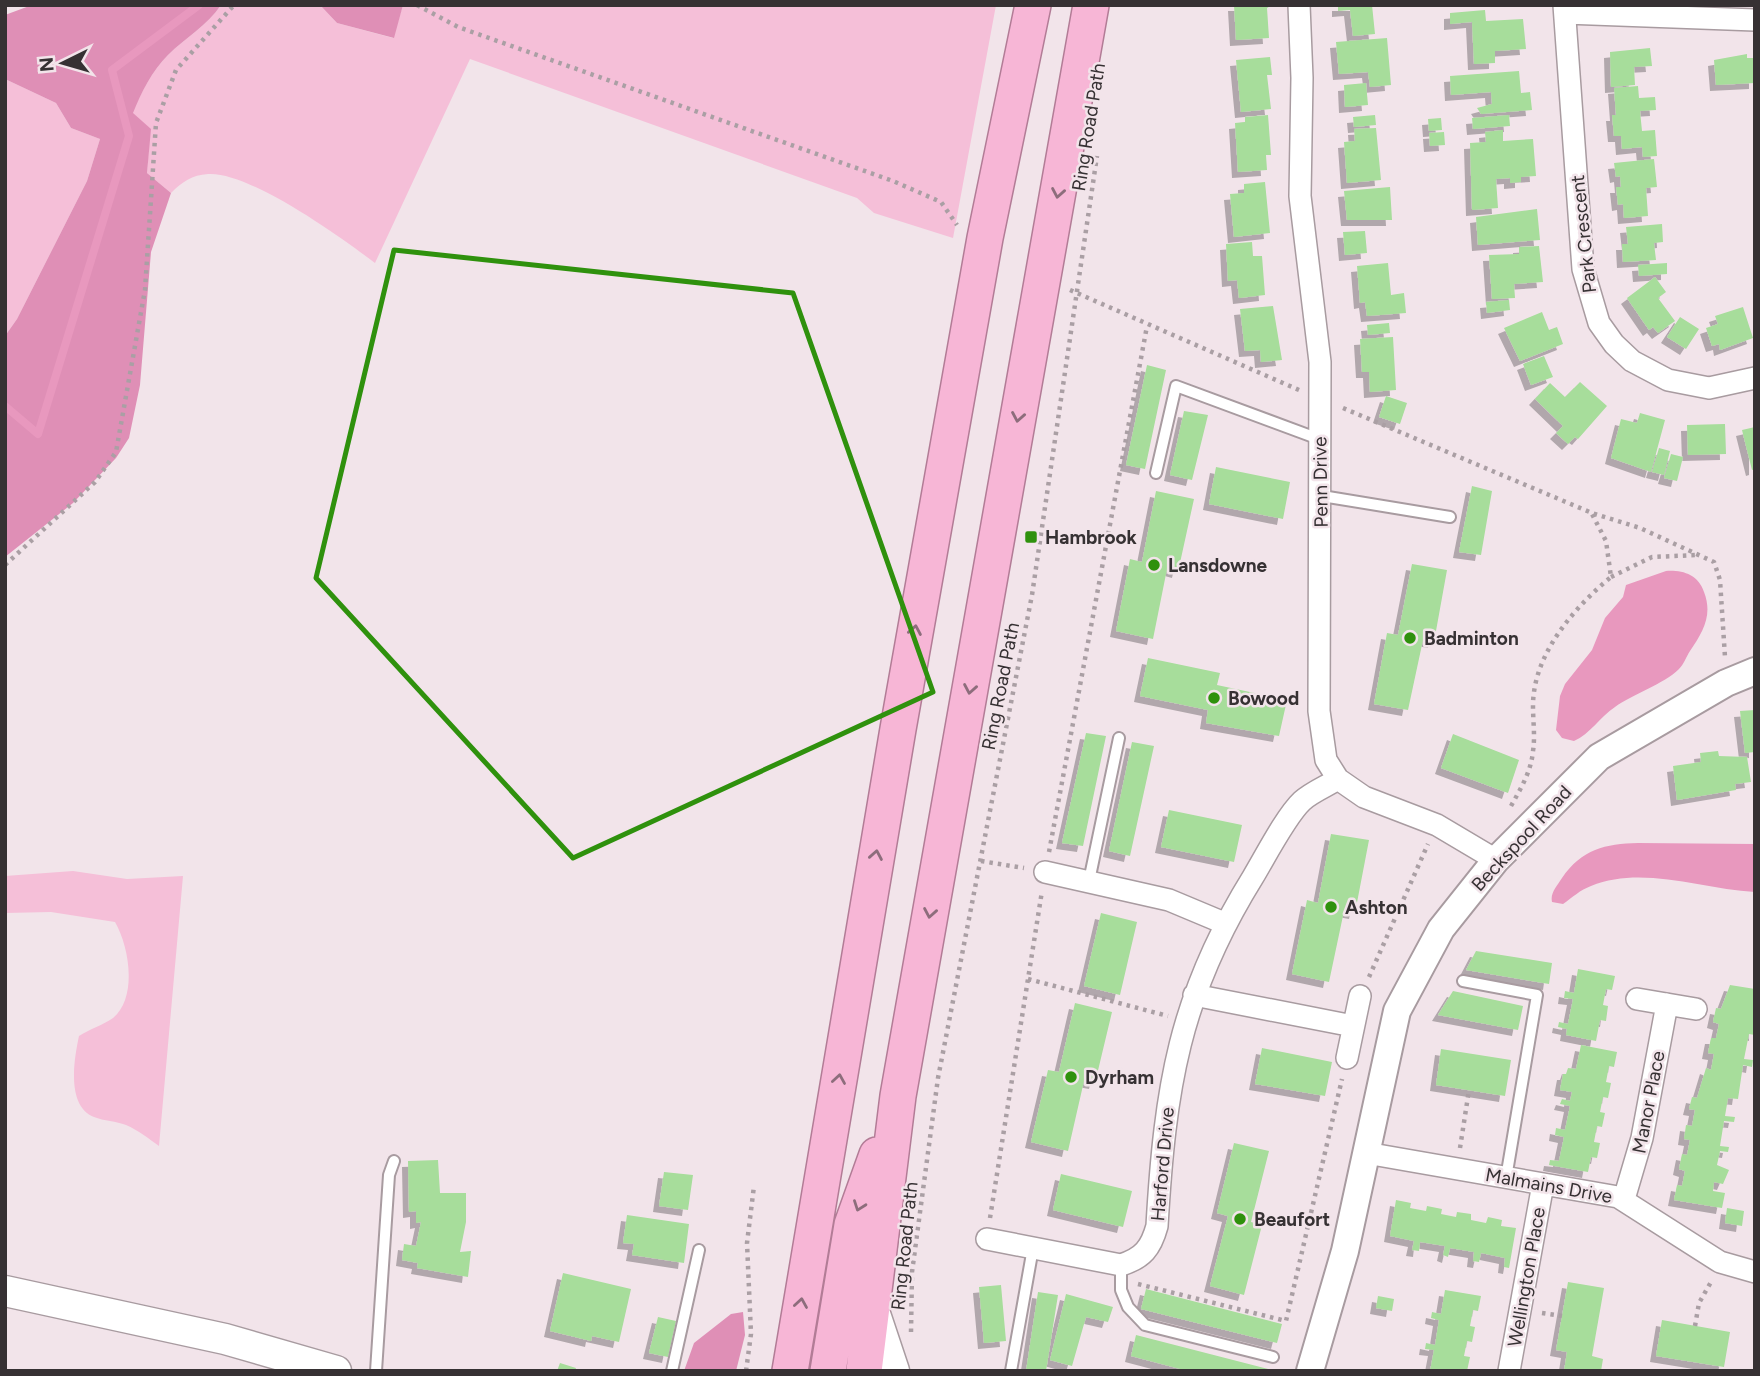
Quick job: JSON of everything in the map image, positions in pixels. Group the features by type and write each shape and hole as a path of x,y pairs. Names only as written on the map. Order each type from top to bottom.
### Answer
{"highway":[{"path":"790,1371 893,755 985,238 1033,5"},
{"path":"863,1371 898,1096 1091,5"},
{"path":"828,1371 852,1225 898,1096"}],"main road":[{"path":"5,1291 225,1339 336,1371"},
{"path":"873,1307 894,1371"}],"street":[{"name":"Penn Drive","path":"1299,5 1302,78 1300,196 1320,362 1322,496 1319,711 1326,760 1338,779"},
{"path":"1564,9 1755,20"},
{"name":"Park Crescent","path":"1564,9 1583,269 1599,323 1614,344 1632,361 1668,380 1709,388 1755,378"},
{"name":"Beckspool Road","path":"1310,1371 1345,1251 1397,1011 1441,929 1496,860 1599,757 1726,683 1755,671"},
{"path":"1338,779 1364,797 1437,825 1496,860"},
{"name":"Harford Drive","path":"1121,1272 1138,1260 1153,1244 1157,1226 1166,1108 1176,1050 1194,995 1224,923 1302,801 1338,779"},
{"path":"1045,872 1169,900 1224,923"},
{"path":"1194,995 1353,1026"},
{"path":"1347,1058 1360,996"},
{"path":"1637,999 1696,1009"},
{"name":"Manor Place","path":"1624,1199 1642,1138 1667,1004"},
{"name":"Malmains Drive","path":"1366,1153 1624,1199 1723,1263 1755,1272"},
{"name":"Wellington Place","path":"1509,1371 1543,1184"},
{"path":"987,1238 1121,1272"}],"lane":[{"path":"1156,473 1176,386 1320,439"},
{"path":"1322,496 1450,517"},
{"path":"1089,881 1119,738"},
{"path":"1463,981 1537,995 1506,1178"},
{"path":"376,1371 389,1175 394,1161"},
{"path":"1011,1371 1033,1248"},
{"path":"672,1371 699,1250"},
{"path":"1121,1272 1121,1290 1128,1307 1145,1325 1273,1357"}],"path":[{"path":"5,565 95,482 116,452 145,290 156,123 176,70 234,5"},
{"path":"417,5 458,27 894,181 941,202 961,232 985,238"},
{"name":"Ring Road Path","path":"912,1337 909,1313 912,1272 938,1078 1032,596 1098,146"},
{"path":"1043,280 1078,292 1147,326 1592,513 1640,528 1714,562 1720,580 1726,683"},
{"path":"987,1238 1045,872 1147,326"},
{"path":"1592,513 1606,541 1611,577"},
{"path":"1503,815 1527,779 1534,751 1534,693 1540,666 1581,602 1611,577 1652,557 1698,555"},
{"path":"1360,996 1437,825"},
{"path":"981,861 1045,872"},
{"path":"1028,979 1186,1020"},
{"path":"1121,1272 1286,1321 1347,1058"},
{"path":"1457,1169 1469,1090"},
{"path":"746,1371 751,1335 747,1244 754,1186"},
{"path":"1695,1326 1699,1303 1723,1263"}],"highlighted area":[{"path":"394,250 793,293 933,692 573,858 316,578"}],"shaded area":[{"path":"32,5 221,5 162,61 133,113 151,129 147,173 171,193 151,252 140,385 129,438 116,458 73,503 5,557 5,336 17,319 87,181 100,139 71,128 56,103 5,79 5,15"},
{"path":"221,5 320,5 337,23 393,38 403,5 996,5 953,238 874,213 857,198 470,59 375,263 294,208 247,183 208,174 188,180 171,193 147,173 150,129 132,113 147,82 162,61"},
{"path":"320,5 403,5 394,38 337,23"},
{"path":"5,79 56,103 71,128 100,139 87,181 17,319 5,336"},
{"path":"1666,571 1683,572 1694,577 1707,600 1705,623 1682,665 1673,674 1615,707 1580,738 1574,741 1562,738 1556,730 1560,696 1565,684 1592,650 1605,618 1623,597 1626,585"},
{"path":"1638,843 1755,844 1755,892 1672,880 1631,878 1591,886 1563,904 1552,902 1553,893 1562,878 1586,854 1605,847"},
{"path":"73,871 127,879 183,876 159,1146 126,1125 94,1117 79,1103 76,1093 74,1069 79,1036 113,1018 126,998 129,971 127,957 115,922 51,912 5,913 5,876"},
{"path":"743,1312 745,1335 736,1371 684,1371 694,1343 731,1314"}],"building":[{"path":"1234,5 1272,5 1267,8 1269,38 1236,40"},
{"path":"1338,5 1372,5 1375,34 1353,36 1350,10 1338,11"},
{"path":"1485,10 1486,21 1523,19 1526,49 1495,51 1495,63 1474,64 1472,22 1450,24 1450,13"},
{"path":"1387,38 1391,85 1370,87 1368,72 1339,74 1336,42"},
{"path":"1650,48 1652,66 1634,67 1635,85 1611,87 1610,52"},
{"path":"1747,54 1747,58 1755,58 1755,83 1716,85 1714,60"},
{"path":"1270,57 1272,75 1267,75 1271,109 1241,112 1236,60"},
{"path":"1519,71 1521,93 1530,92 1532,110 1481,114 1477,108 1492,104 1491,92 1451,95 1450,76"},
{"path":"1366,83 1368,105 1345,107 1344,85"},
{"path":"1638,86 1639,98 1655,97 1656,110 1640,111 1642,131 1655,130 1657,156 1643,157 1642,147 1622,149 1621,136 1614,136 1614,88"},
{"path":"1268,115 1271,155 1266,155 1267,170 1238,172 1235,123 1245,122 1245,117"},
{"path":"1375,115 1376,125 1354,127 1353,117"},
{"path":"1509,115 1510,126 1473,129 1472,118"},
{"path":"1441,118 1442,130 1429,131 1428,119"},
{"path":"1376,128 1381,180 1347,183 1344,142 1355,141 1354,129"},
{"path":"1503,130 1503,141 1533,139 1536,176 1521,177 1521,182 1510,183 1510,178 1496,179 1498,208 1472,210 1470,143 1486,142 1485,132"},
{"path":"1444,132 1445,145 1430,146 1429,133"},
{"path":"1654,159 1657,187 1646,188 1648,216 1624,218 1623,204 1618,205 1616,187 1621,187 1620,176 1616,177 1614,163"},
{"path":"1265,182 1270,233 1234,237 1230,194 1244,193 1244,184"},
{"path":"1390,187 1392,220 1347,220 1344,191"},
{"path":"1537,209 1540,240 1478,245 1476,217"},
{"path":"1662,224 1663,242 1654,243 1656,260 1623,262 1622,244 1628,244 1626,227"},
{"path":"1365,231 1367,253 1345,255 1343,232"},
{"path":"1252,242 1253,256 1262,256 1265,295 1239,298 1237,280 1228,281 1226,244"},
{"path":"1539,246 1543,282 1514,284 1515,298 1492,299 1489,255 1519,254 1519,247"},
{"path":"1388,263 1391,295 1404,293 1406,313 1367,316 1365,302 1360,303 1357,266"},
{"path":"1667,263 1667,274 1639,276 1638,265"},
{"path":"1655,277 1666,292 1658,298 1675,321 1658,333 1653,327 1649,330 1627,298"},
{"path":"1509,300 1510,310 1487,313 1486,302"},
{"path":"1273,306 1282,360 1261,362 1260,350 1245,351 1240,309"},
{"path":"1743,307 1753,338 1720,350 1719,344 1712,346 1706,328 1718,324 1715,316"},
{"path":"1542,312 1549,330 1557,327 1563,344 1520,361 1504,328"},
{"path":"1680,317 1699,329 1686,349 1667,337"},
{"path":"1389,323 1390,333 1368,335 1367,325"},
{"path":"1393,337 1396,390 1370,392 1369,372 1362,372 1360,339"},
{"path":"1544,356 1553,377 1531,385 1523,364"},
{"path":"1147,365 1166,370 1145,469 1126,465"},
{"path":"1580,382 1607,406 1578,439 1575,437 1568,444 1556,433 1563,426 1535,399 1550,383 1565,397"},
{"path":"1386,396 1407,403 1400,424 1379,417"},
{"path":"1184,411 1208,415 1192,480 1170,475"},
{"path":"1640,413 1665,420 1651,472 1611,458 1621,419 1637,423"},
{"path":"1725,424 1726,454 1688,455 1687,425"},
{"path":"1755,427 1755,469 1752,470 1742,430"},
{"path":"1659,448 1670,451 1664,475 1652,472"},
{"path":"1671,454 1683,457 1677,481 1664,478"},
{"name":"Lansdowne","path":"1216,467 1290,482 1283,519 1209,504"},
{"path":"1472,486 1492,491 1481,555 1459,552"},
{"name":"Lansdowne","path":"1156,491 1194,499 1178,572 1167,569 1153,639 1116,631 1130,559 1142,562"},
{"name":"Badminton","path":"1412,564 1447,570 1434,642 1423,640 1408,710 1374,704 1387,633 1398,635"},
{"name":"Bowood","path":"1148,658 1220,673 1217,685 1287,700 1279,736 1206,723 1208,710 1140,696"},
{"path":"1755,710 1755,752 1745,753 1740,711"},
{"path":"1086,733 1106,736 1083,846 1062,843"},
{"path":"1453,734 1519,760 1508,793 1441,768"},
{"path":"1132,742 1154,746 1130,856 1109,851"},
{"path":"1718,751 1719,756 1747,757 1751,782 1735,784 1736,790 1677,800 1673,766 1701,762 1700,753"},
{"path":"1169,810 1242,825 1234,862 1161,847"},
{"name":"Ashton","path":"1331,834 1369,840 1355,913 1344,911 1329,982 1292,974 1307,900 1318,903"},
{"path":"1101,913 1137,922 1120,995 1084,986"},
{"path":"1476,951 1552,963 1549,984 1466,970"},
{"path":"1578,969 1615,976 1612,990 1606,989 1603,1005 1608,1006 1606,1021 1600,1020 1596,1041 1566,1035 1567,1029 1558,1027 1559,1022 1568,1024 1573,999 1564,998 1565,991 1574,993"},
{"path":"1730,985 1755,989 1755,1035 1749,1034 1744,1059 1753,1060 1752,1067 1743,1065 1738,1099 1728,1098 1725,1116 1735,1117 1734,1122 1724,1121 1720,1146 1729,1147 1728,1152 1720,1151 1717,1165 1729,1170 1723,1184 1714,1182 1713,1191 1725,1193 1722,1208 1674,1200 1677,1185 1682,1186 1685,1171 1679,1169 1682,1154 1687,1155 1690,1140 1684,1139 1686,1125 1692,1126 1695,1110 1689,1109 1692,1097 1697,1098 1706,1068 1711,1070 1714,1054 1708,1053 1711,1038 1716,1038 1719,1024 1713,1022 1716,1008 1721,1009"},
{"path":"1453,991 1523,1006 1518,1030 1438,1015"},
{"name":"Dyrham","path":"1075,1003 1112,1012 1095,1083 1084,1081 1068,1151 1031,1142 1048,1070 1059,1072"},
{"path":"1581,1045 1617,1052 1614,1067 1609,1066 1606,1082 1611,1083 1608,1098 1603,1097 1600,1112 1605,1113 1602,1127 1597,1126 1594,1142 1600,1143 1597,1158 1591,1157 1588,1172 1549,1165 1550,1160 1559,1161 1564,1137 1555,1135 1556,1128 1565,1130 1570,1106 1560,1104 1562,1099 1570,1101 1572,1092 1560,1090 1563,1074 1566,1074 1568,1068 1576,1069"},
{"path":"1262,1048 1332,1062 1325,1096 1255,1084"},
{"path":"1441,1049 1511,1060 1505,1096 1436,1085"},
{"name":"Beaufort","path":"1234,1143 1269,1151 1251,1222 1262,1225 1244,1295 1210,1286 1228,1216 1217,1213"},
{"path":"438,1160 440,1193 466,1193 466,1222 460,1252 471,1251 468,1277 417,1268 418,1263 402,1260 404,1244 416,1246 421,1222 416,1223 416,1211 409,1212 408,1161"},
{"path":"664,1172 693,1175 688,1210 659,1206"},
{"path":"1061,1174 1132,1191 1123,1227 1053,1210"},
{"path":"1396,1200 1411,1203 1410,1208 1426,1211 1427,1206 1442,1209 1441,1214 1456,1217 1457,1212 1471,1214 1471,1220 1486,1223 1488,1217 1502,1220 1501,1226 1516,1228 1509,1268 1504,1267 1505,1258 1481,1253 1479,1262 1473,1261 1474,1252 1450,1248 1448,1257 1443,1255 1445,1246 1420,1242 1419,1251 1412,1250 1414,1241 1390,1236"},
{"path":"1727,1208 1744,1211 1742,1226 1725,1223"},
{"path":"627,1215 689,1224 684,1263 632,1255 634,1244 623,1243"},
{"path":"563,1273 631,1289 619,1342 592,1336 591,1341 550,1331"},
{"path":"1568,1282 1604,1288 1592,1356 1603,1359 1601,1371 1564,1371 1567,1352 1556,1350"},
{"path":"1001,1285 1006,1341 984,1343 979,1287"},
{"path":"1146,1289 1282,1324 1277,1343 1141,1309"},
{"path":"1445,1290 1481,1296 1478,1311 1473,1310 1470,1326 1475,1327 1472,1342 1467,1341 1464,1356 1470,1357 1467,1371 1430,1371 1434,1350 1425,1349 1426,1343 1435,1345 1439,1320 1431,1318 1432,1312 1441,1314"},
{"path":"1038,1292 1058,1295 1046,1371 1026,1371"},
{"path":"1066,1294 1113,1307 1108,1322 1086,1317 1072,1366 1050,1360"},
{"path":"1378,1296 1394,1299 1392,1311 1376,1308"},
{"path":"658,1317 676,1321 668,1357 649,1353"},
{"path":"1662,1320 1730,1332 1724,1367 1656,1356"},
{"path":"1136,1335 1272,1371 1188,1371 1131,1356"},
{"path":"560,1363 576,1368 575,1371 557,1371"}],"waterway":[{"path":"5,406 38,434 129,136 112,70 199,5"}],"place":[{"name":"Hambrook","path":"1031,537"},
{"name":"Lansdowne","path":"1154,565"},
{"name":"Badminton","path":"1410,638"},
{"name":"Bowood","path":"1214,698"},
{"name":"Ashton","path":"1331,907"},
{"name":"Dyrham","path":"1071,1077"},
{"name":"Beaufort","path":"1240,1219"}]}
